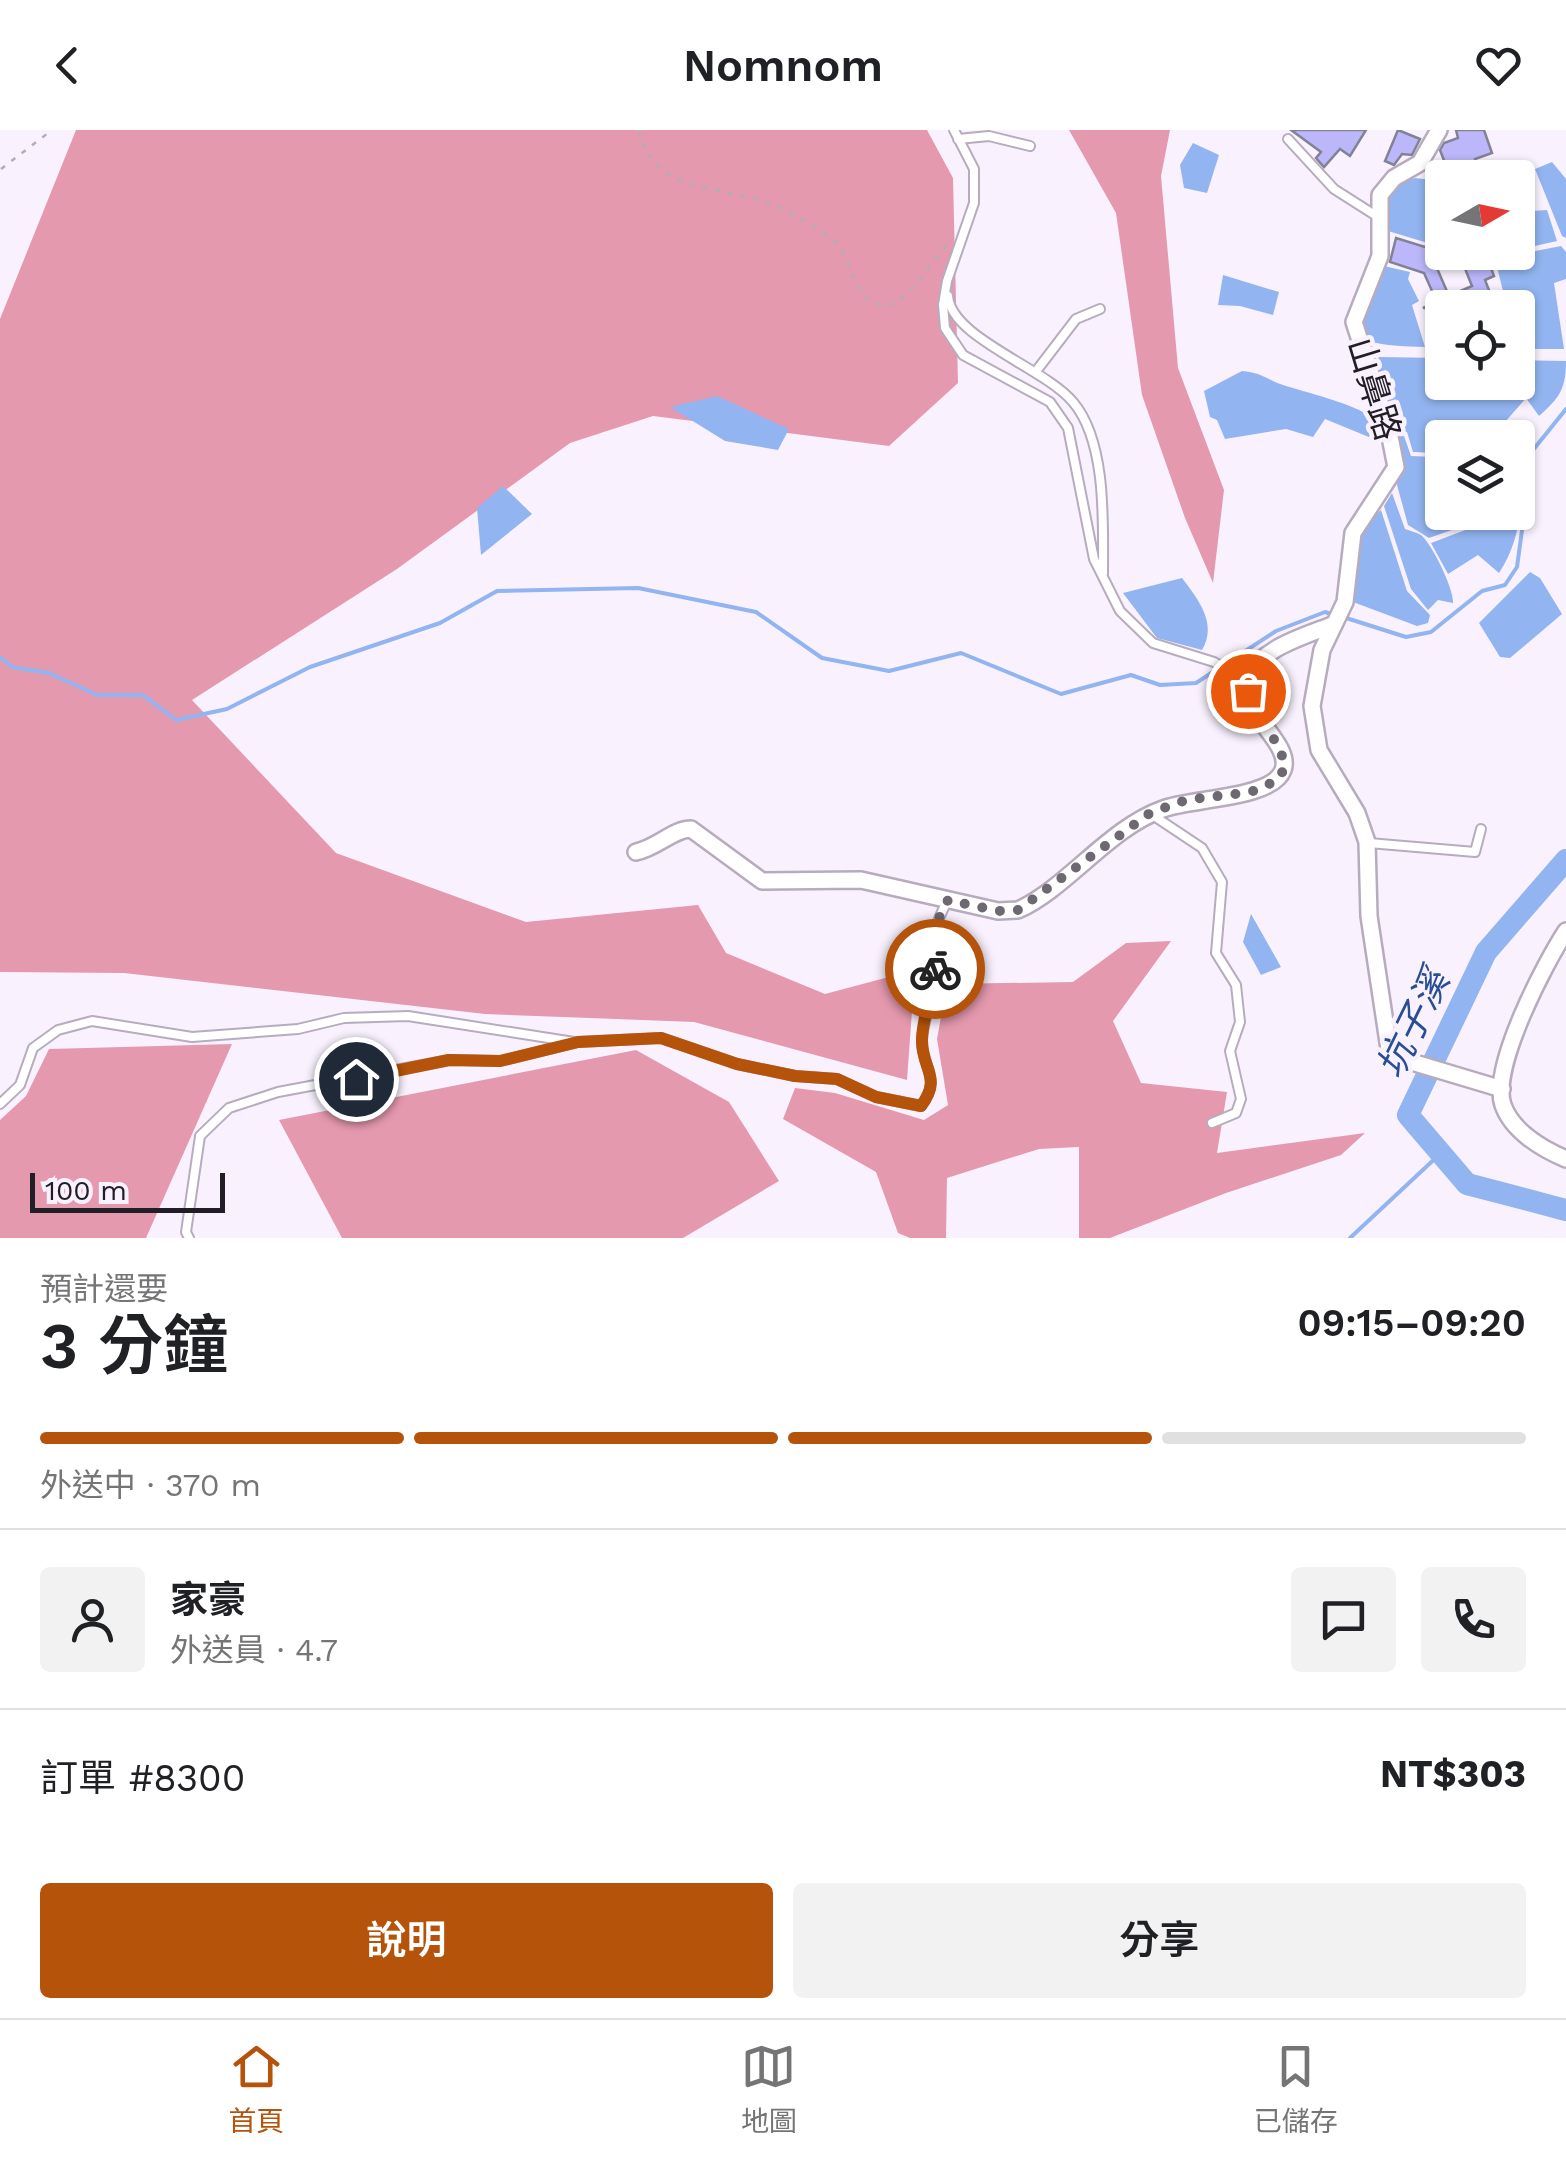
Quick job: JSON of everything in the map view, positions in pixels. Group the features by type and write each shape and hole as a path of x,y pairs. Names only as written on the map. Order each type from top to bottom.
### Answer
{"street":[{"name":"山鼻路","path":"1368,842 1357,813 1319,750 1313,724 1316,679 1337,617 1353,534 1396,468 1388,427 1354,322 1380,256 1380,195 1386,184 1420,163 1439,130"},
{"path":"636,852 658,846 678,830 690,829 762,881 861,880 998,911 1018,910 1150,813 1186,800 1251,792 1278,780 1285,767 1284,758 1258,718 1243,680 1256,660 1337,617"},
{"path":"1368,842 1369,916 1386,1041 1395,1057 1502,1090"},
{"path":"1566,932 1528,998 1502,1090 1502,1104 1518,1129 1548,1152 1566,1159"}],"lane":[{"path":"956,134 974,169 974,203 947,281 942,305 945,328 963,356 1050,402 1068,428 1084,516 1102,579 1120,611 1154,643 1224,668 1243,680"},
{"path":"956,134 988,136 1030,146"},
{"path":"1288,138 1334,189 1380,218"},
{"path":"947,281 948,305 966,328 997,350 1037,370 1075,404 1099,462 1102,579"},
{"path":"1037,370 1076,318 1100,309"},
{"path":"1150,813 1202,848 1222,882 1216,953 1236,985 1240,1022 1230,1052 1241,1099 1236,1113 1212,1123"},
{"path":"1368,842 1475,852 1481,829"},
{"path":"189,1238 189,1191 200,1136 230,1108 278,1092 449,1060 500,1061 578,1042 661,1038 737,1064 795,1076 837,1079 876,1097 921,1106 931,1093 932,1078 922,1039 936,965 932,932 948,900"},
{"path":"0,1104 20,1085 33,1048 58,1030 92,1021 192,1037 298,1029 344,1018 408,1016 578,1042"}],"path":[{"path":"0,169 52,130"},
{"path":"638,130 651,162 670,178 776,206 833,240 844,252 851,276 862,292 885,306 906,296 928,264 964,234"}],"shaded area":[{"path":"76,130 927,130 953,178 958,383 889,446 653,416 570,443 397,569 192,700 336,853 526,922 698,905 726,953 825,994 915,970 907,1080 694,1022 485,1014 124,973 0,972 0,319"},
{"path":"1069,130 1170,130 1161,176 1178,368 1224,490 1213,583 1185,518 1142,395 1116,213"},
{"path":"1171,941 1113,1021 1141,1083 1227,1092 1217,1153 1365,1133 1341,1155 1226,1193 1110,1238 1079,1238 1079,1147 1039,1149 947,1178 946,1238 910,1238 898,1233 876,1172 783,1119 795,1088 835,1093 924,1120 948,1105 937,1039 947,984 1073,982 1126,943"},
{"path":"232,1044 146,1238 0,1238 0,1120 26,1096 49,1049"},
{"path":"636,1050 729,1102 779,1181 683,1238 342,1238 279,1120"}],"water":[{"path":"1193,143 1219,155 1207,193 1184,188 1180,165"},
{"path":"1552,162 1566,179 1566,238 1562,236 1535,169"},
{"path":"1425,179 1425,242 1388,231 1388,197 1406,181"},
{"path":"1547,210 1557,241 1535,246 1535,211"},
{"path":"1561,246 1566,252 1566,279 1554,283 1564,349 1535,349 1535,290 1503,290 1498,270 1535,270 1535,251"},
{"path":"1384,266 1410,272 1408,279 1419,301 1412,305 1425,347 1366,339 1360,332 1364,308"},
{"path":"1223,275 1279,292 1273,315 1218,305"},
{"path":"1379,357 1425,358 1425,400 1524,400 1507,420 1425,420 1425,452 1413,452 1407,432 1395,429 1375,366"},
{"path":"1535,360 1566,361 1563,386 1539,416 1527,400 1535,400"},
{"path":"1242,371 1364,412 1375,418 1381,442 1325,419 1313,437 1286,429 1225,439 1217,420 1210,417 1204,391"},
{"path":"717,396 789,429 778,450 725,441 670,407"},
{"path":"1396,434 1404,436 1411,456 1425,457 1425,530 1452,530 1429,538 1408,525 1397,485 1400,458"},
{"path":"503,486 532,514 481,555 477,508"},
{"path":"1392,493 1405,529 1421,535 1436,557 1453,603 1438,600 1428,610 1411,589 1384,506"},
{"path":"1381,510 1407,591 1430,615 1428,623 1417,626 1353,602 1357,541"},
{"path":"1465,530 1517,530 1499,573 1478,555 1448,574 1431,543"},
{"path":"1530,572 1540,578 1562,614 1510,658 1500,657 1479,623"},
{"path":"1182,578 1207,621 1202,650 1157,638 1123,593"},
{"path":"1251,914 1281,967 1261,975 1243,942"}],"building":[{"path":"1291,130 1366,130 1350,156 1340,149 1324,167 1316,158 1321,152"},
{"path":"1398,130 1420,139 1412,155 1402,154 1394,165 1385,161"},
{"path":"1456,130 1484,130 1492,153 1475,160 1444,160 1440,150 1444,143 1458,138"},
{"path":"1396,238 1425,247 1425,270 1438,270 1446,290 1432,290 1424,273 1390,262"},
{"path":"1466,270 1492,270 1494,276 1485,280 1489,290 1463,290 1472,286"}],"waterway":[{"path":"1343,617 1406,637 1431,632 1482,591 1505,585 1517,567 1533,450 1566,409"},
{"path":"0,657 12,667 49,673 97,695 143,695 176,720 227,709 310,667 440,623 497,591 638,588 756,612 822,658 889,671 961,653 1061,694 1131,675 1160,685 1196,683 1276,631 1325,612 1334,615"},
{"name":"坑子溪","path":"1566,860 1486,952 1408,1115 1467,1184 1566,1210"},
{"path":"1350,1238 1441,1153"}],"way so far":[{"path":"935,969 932,932 948,900 998,911 1018,910 1038,900 1069,871 1150,813 1186,800 1251,792 1278,780 1285,767 1284,758 1258,718 1248,691"}],"route":[{"path":"356,1079 449,1060 500,1061 578,1042 661,1038 737,1064 795,1076 837,1079 876,1097 921,1106 931,1093 932,1078 922,1039 935,969"}]}
